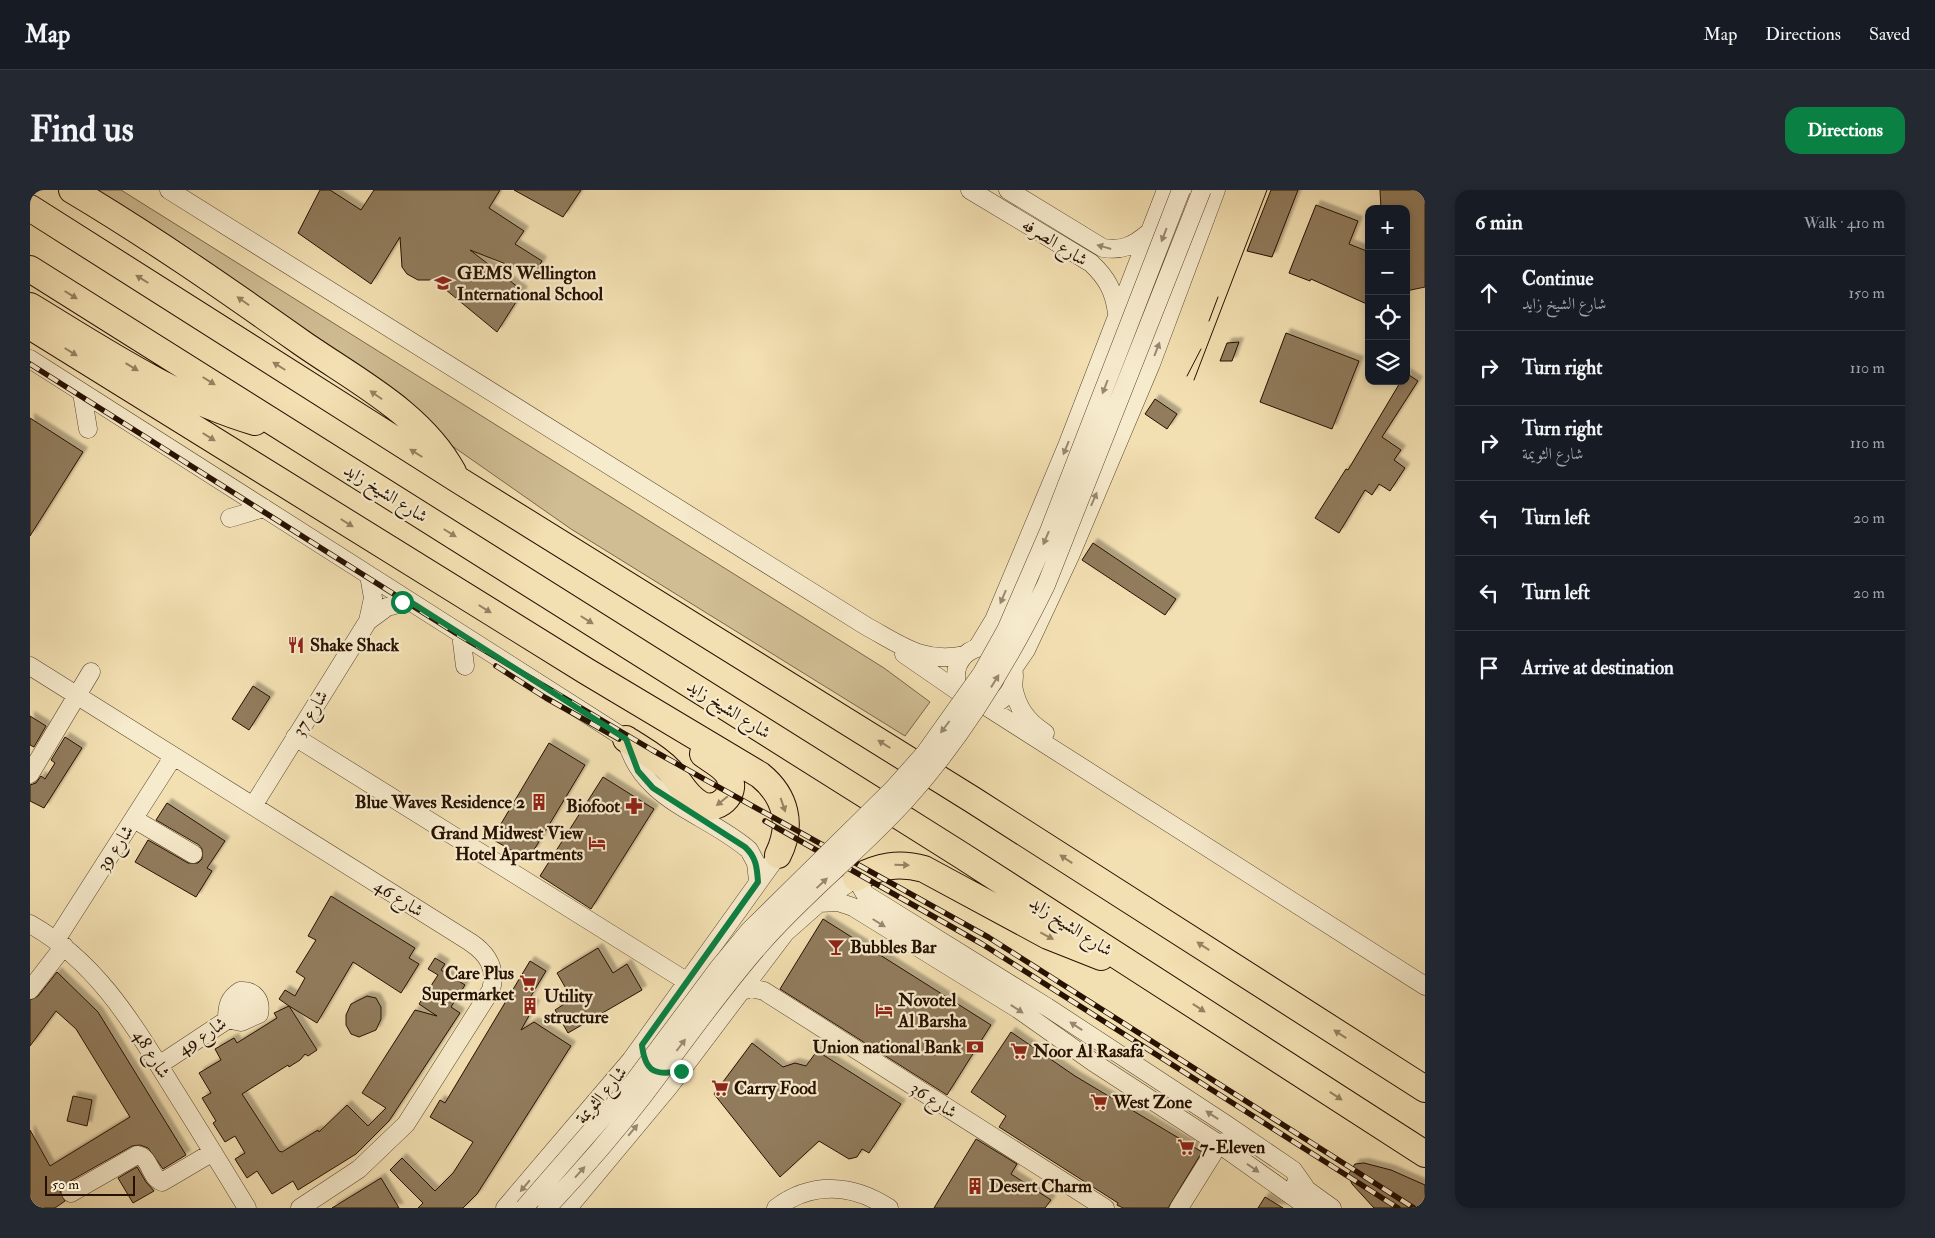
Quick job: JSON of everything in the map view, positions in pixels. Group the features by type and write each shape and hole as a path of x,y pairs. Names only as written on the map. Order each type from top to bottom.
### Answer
{"highway":[{"path":"72,190 232,294 404,414 434,443 457,479"},
{"path":"83,190 108,212"},
{"path":"30,208 457,479 973,800 1425,1089"},
{"name":"شارع الشيخ زايد","path":"30,269 961,855 1425,1154"},
{"path":"30,306 170,389 215,409 285,430"},
{"path":"30,326 586,672 769,782 779,796 785,811 786,834 778,855"},
{"path":"586,672 724,769 732,786 727,798 717,806 711,807 698,803 662,764 626,739"},
{"path":"856,878 883,866 910,865 924,869 1064,944 1095,956 1128,963"},
{"path":"1368,1052 1425,1078"}],"street":[{"path":"169,190 866,626 912,651 929,657 948,659 992,648 1000,651 1006,656 1022,712 1042,731 1425,974"},
{"name":"شارع الصرفه","path":"970,190 1091,263 1101,272 1112,289 1117,314"},
{"name":"شارع الصرفه","path":"1008,190 1103,248 1115,250 1127,248 1148,234"},
{"path":"962,694 958,686 957,670 994,620 1067,446 1166,190"},
{"path":"524,1208 632,1084 748,931 893,789 931,745 982,672 1006,630 1046,540 1182,190"},
{"path":"547,1208 592,1159 733,976 756,949 793,910 861,847 935,766 997,680 1023,633 1046,585 1202,190"},
{"path":"866,626 928,672 976,704 984,705 998,702 1009,693 1013,678 1070,556 1151,364 1216,190"},
{"path":"30,360 626,739 636,766 653,788 749,850 756,863 758,882"},
{"path":"82,393 88,429"},
{"path":"230,518 264,508"},
{"name":"شارع 37","path":"253,806 368,621 373,598 369,575"},
{"name":"شارع 37","path":"368,621 387,607 409,601"},
{"path":"460,634 465,666"},
{"name":"شارع 46","path":"30,666 475,946 486,955 493,976 487,996 406,1124 359,1169 300,1208"},
{"path":"30,774 91,672"},
{"path":"984,705 1425,986"},
{"path":"295,737 686,981"},
{"name":"شارع 39","path":"30,990 134,818 174,757"},
{"path":"134,818 193,854"},
{"name":"شارع الثويمة","path":"505,1208 642,1045 778,855"},
{"path":"568,1208 681,1071 785,932 819,903 856,878 865,894 1048,1007 1224,1123 1293,1170 1305,1187"},
{"path":"819,903 838,902 853,907 1018,1009 1093,1062 1219,1144 1309,1208"},
{"name":"شارع 48","path":"30,924 60,943 98,978 118,1002 247,1208"},
{"path":"757,969 758,979 764,991"},
{"path":"739,992 751,988 764,991"},
{"name":"شارع 36","path":"764,991 1105,1208"},
{"name":"شارع 49","path":"159,1065 244,1008"},
{"path":"642,1045 645,1060 652,1070 664,1073 681,1071"},
{"path":"617,1077 635,1074 646,1079 652,1089 654,1105"},
{"path":"1179,1208 1219,1144 1229,1141 1239,1142 1332,1208"},
{"path":"71,1193 137,1155 145,1158 156,1178 162,1182 213,1152"},
{"path":"782,1206 805,1192 837,1189 866,1195 889,1208"}],"shaded area":[{"path":"86,190 121,190 884,668 930,702 905,736 571,529"}],"building":[{"name":"GEMS Wellington International School","path":"320,190 330,190 361,210 374,190 500,190 489,208 524,231 515,244 542,261 534,275 470,250 523,291 497,332 434,280 418,280 407,274 402,267 400,237 371,284 298,233"},
{"path":"514,190 581,190 563,217"},
{"path":"1271,190 1298,190 1272,257 1247,251"},
{"path":"1380,190 1425,190 1425,287 1410,290 1410,205 1381,205"},
{"path":"1316,205 1358,221 1349,244 1365,250 1365,303 1311,279 1310,281 1289,273"},
{"path":"1286,333 1359,361 1332,429 1260,402"},
{"path":"1239,342 1232,361 1220,361 1227,343"},
{"path":"1410,376 1418,381 1382,437 1401,450 1394,460 1405,468 1390,491 1379,484 1372,495 1365,490 1339,533 1315,518 1346,469 1348,470 1399,385 1410,385"},
{"path":"1155,399 1177,414 1167,429 1145,414"},
{"path":"30,418 83,452 30,536"},
{"path":"1093,543 1176,599 1165,615 1082,560"},
{"path":"253,686 270,697 249,730 232,719"},
{"path":"30,716 46,726 34,747 30,745"},
{"path":"65,737 82,748 44,808 30,801 30,785 36,783 41,776 45,779 55,763 51,760"},
{"name":"Blue Waves Residence 2","path":"549,743 585,765 528,860 492,839"},
{"name":"Grand Midwest View Hotel Apartments","path":"603,777 654,809 591,909 540,876"},
{"path":"167,803 225,841 207,868 212,871 196,897 135,862 148,840 188,863 198,863 202,859 202,849 199,845 156,820"},
{"path":"331,896 415,948 409,958 419,964 401,993 353,962 317,1023 279,999 285,990 295,996 305,978 296,972 316,940 308,936"},
{"name":"Novotel Al Barsha","path":"823,919 991,1025 947,1095 780,989"},
{"path":"598,948 613,973 627,964 642,990 568,1033 555,1010 572,999 557,973"},
{"path":"435,958 445,964 441,970 465,985 451,1007 460,1013 389,1121 356,1154 298,1190 293,1181 272,1194 257,1171 247,1178 235,1159 245,1153 235,1136 225,1142 213,1123 216,1121 202,1098 211,1093 199,1073 221,1060 215,1049 234,1038 237,1043 277,1018 274,1013 289,1006 317,1050 308,1056 305,1054 300,1060 289,1067 288,1065 242,1094 279,1151 282,1152 318,1130 319,1132 347,1105 368,1126 386,1108 362,1093 415,1010 437,1016 419,1004 438,975 428,969"},
{"path":"530,961 546,971 528,1001 535,1005 521,1030 534,1022 571,1046 477,1194 463,1208 418,1208 423,1203 390,1170 402,1158 435,1191 453,1173 473,1142 430,1117 440,1100 445,1103"},
{"path":"57,972 98,1012 186,1155 163,1169 148,1148 140,1145 132,1146 65,1184 60,1192 65,1201 55,1208 36,1208 30,1199 30,1130 50,1166 130,1117 76,1029 56,1011 30,1046 30,1000 38,996"},
{"path":"367,996 376,998 381,1007 381,1019 376,1030 359,1037 351,1034 346,1025 346,1015 351,1004"},
{"path":"1011,1032 1075,1076 1202,1152 1168,1208 1123,1208 999,1127 1006,1116 971,1092"},
{"path":"752,1043 783,1067 795,1063 806,1066 817,1051 901,1104 869,1153 862,1149 857,1157 849,1159 819,1141 780,1177 714,1094"},
{"path":"73,1096 92,1100 87,1126 67,1121"},
{"name":"Desert Charm","path":"976,1139 1017,1164 1011,1174 1051,1200 1045,1208 934,1208"},
{"path":"1364,1163 1391,1170 1425,1185 1425,1208 1374,1208 1352,1184 1348,1175 1355,1164"},
{"path":"137,1167 154,1191 133,1203 118,1178"},
{"path":"381,1178 399,1208 332,1208"},
{"path":"1265,1197 1283,1208 1258,1208"}],"tram line":[{"path":"1194,380 1267,190"},
{"path":"1209,321 1218,297"},
{"path":"1187,376 1201,349"}],"railway":[{"path":"30,364 457,634 652,750 988,937 1414,1208"},
{"path":"496,666 546,698 619,739"},
{"path":"765,821 982,944 1398,1208"}],"place":[{"name":"GEMS Wellington International School","path":"443,283"},
{"name":"Shake Shack","path":"296,645"},
{"name":"Blue Waves Residence 2","path":"539,802"},
{"name":"Biofoot","path":"634,806"},
{"name":"Grand Midwest View Hotel Apartments","path":"597,843"},
{"name":"Bubbles Bar","path":"836,947"},
{"name":"Care Plus Supermarket","path":"528,983"},
{"name":"Utility structure","path":"530,1006"},
{"name":"Novotel Al Barsha","path":"884,1010"},
{"name":"Union national Bank","path":"975,1047"},
{"name":"Noor Al Rasafa","path":"1019,1051"},
{"name":"Carry Food","path":"720,1088"},
{"name":"West Zone","path":"1099,1102"},
{"name":"7-Eleven","path":"1186,1147"},
{"name":"Desert Charm","path":"975,1186"}],"route":[{"path":"402,602 409,601 626,739 628,750 638,771 653,788 745,847 752,854 756,863 758,882 642,1045 645,1060 652,1070 658,1073 681,1071"}]}
